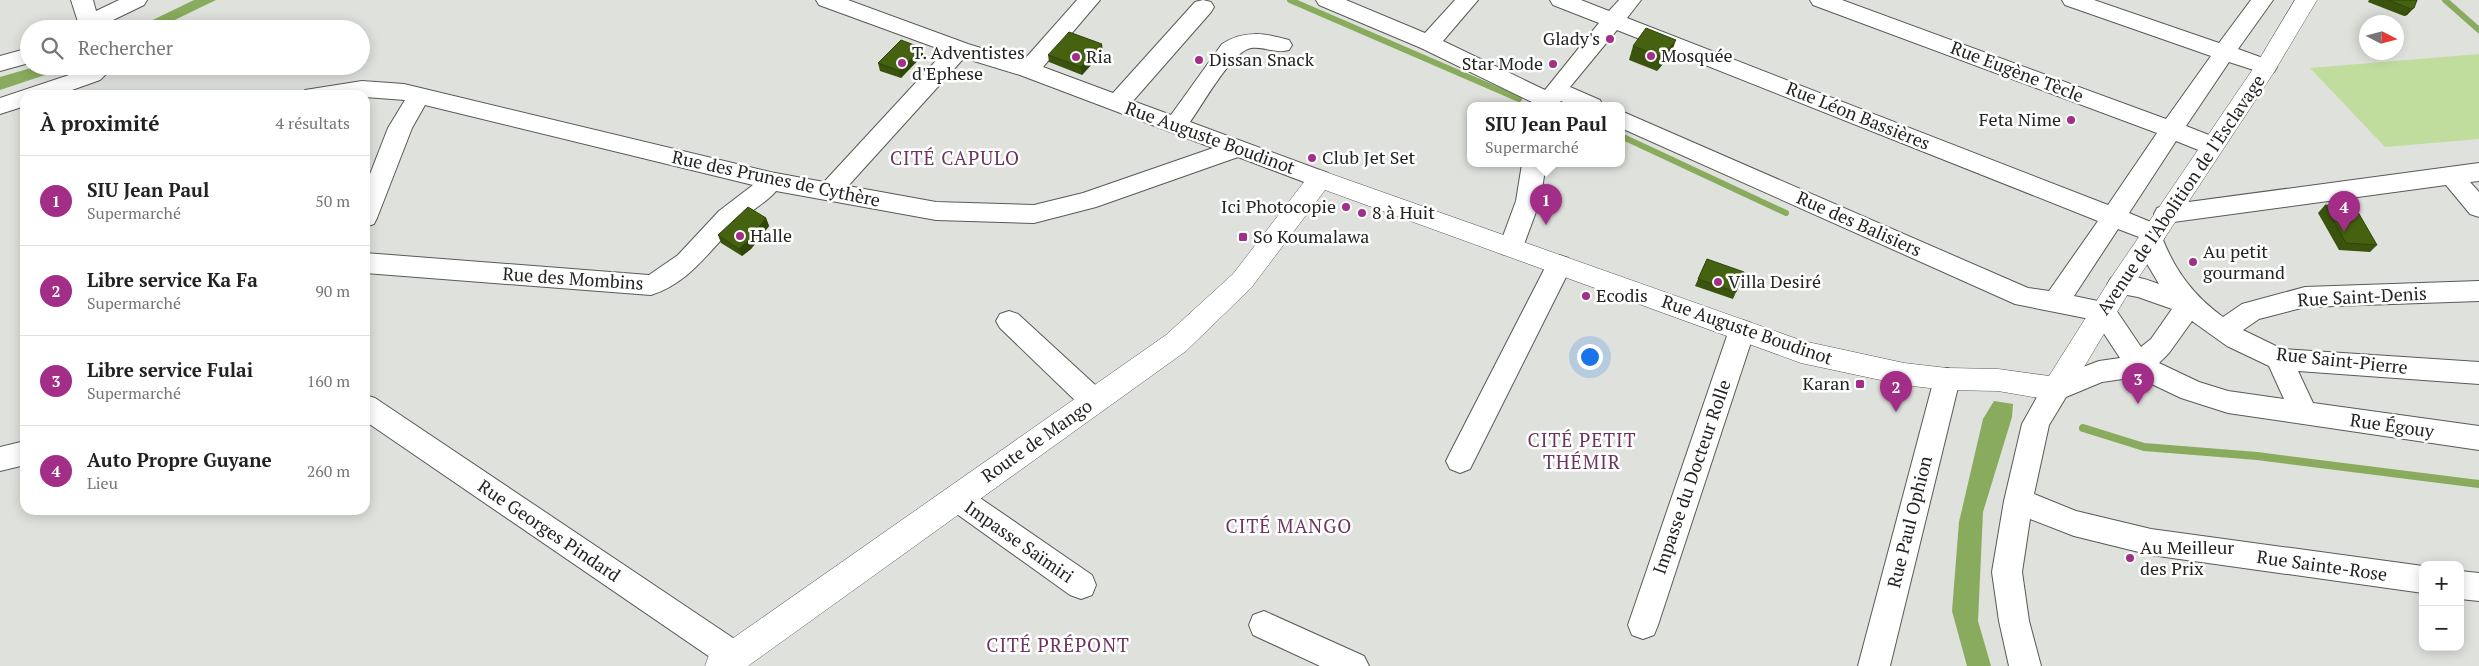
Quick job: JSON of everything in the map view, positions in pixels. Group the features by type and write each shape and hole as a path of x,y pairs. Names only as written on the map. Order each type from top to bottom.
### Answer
{"street":[{"path":"82,0 87,20"},
{"path":"99,20 109,12 136,0"},
{"name":"Rue Auguste Boudinot","path":"827,0 960,49 1028,70 1236,149 1801,352 1850,364 1904,374 1947,379 1998,380 2056,389"},
{"path":"1028,70 1089,0"},
{"path":"1327,0 1430,43 1550,99 1568,102"},
{"path":"1430,43 1467,0"},
{"name":"Rue Léon Bassières","path":"1561,0 1614,19 2115,217 2157,228"},
{"path":"1550,99 1630,0"},
{"name":"Rue Eugène Tècle","path":"1821,0 2201,140 2211,146"},
{"path":"2074,0 2266,67"},
{"path":"2054,303 2115,217 2170,130 2223,52 2262,0"},
{"name":"Avenue de l'Abolition de l'Esclavage","path":"2056,389 2103,311 2211,146 2266,67 2306,0"},
{"path":"1117,104 1204,7"},
{"path":"1175,126 1230,49 1246,41 1258,40 1280,45"},
{"path":"829,192 960,49"},
{"path":"0,64 20,58"},
{"path":"48,90 92,75"},
{"name":"Rue des Prunes de Cythère","path":"366,90 397,90 770,181 936,211 1034,214 1087,201 1236,149"},
{"path":"372,182 419,96"},
{"path":"0,106 20,100"},
{"name":"Rue des Balisiers","path":"1625,121 2024,297 2103,311"},
{"path":"1511,247 1528,201 1534,167"},
{"path":"2157,228 2450,175 2479,172"},
{"path":"2450,175 2479,208"},
{"name":"Route de Mango","path":"727,661 1176,343 1242,282 1320,179"},
{"name":"Rue des Mombins","path":"370,264 651,285 664,281 686,262 738,209 764,191 770,181"},
{"name":"Rue Saint-Pierre","path":"2157,228 2159,266 2173,288 2189,305 2223,330 2251,347 2279,359 2479,373"},
{"path":"1460,461 1560,265"},
{"name":"Rue Saint-Pierre","path":"2120,285 2140,286 2189,305"},
{"name":"Rue Saint-Denis","path":"2223,330 2251,311 2305,297 2479,291"},
{"path":"2025,666 2014,621 2008,572 2018,501 2036,424 2056,389 2099,372 2139,366 2160,346 2189,305"},
{"path":"2103,311 2139,366"},
{"path":"1009,321 1094,401"},
{"name":"Impasse du Docteur Rolle","path":"1642,624 1742,330"},
{"path":"2279,359 2305,414"},
{"name":"Rue Égouy","path":"2139,366 2191,390 2228,402 2479,438"},
{"name":"Rue Paul Ophion","path":"1874,666 1947,379"},
{"name":"Rue Georges Pindard","path":"370,410 727,661"},
{"path":"0,459 20,454"},
{"name":"Impasse Saïmiri","path":"957,498 1081,585"},
{"name":"Rue Sainte-Rose","path":"2018,501 2074,523 2151,542 2419,579"},
{"path":"2464,586 2479,588"},
{"path":"1264,626 1353,666"}],"shaded area":[{"path":"194,0 216,0 175,20 153,20"},
{"path":"2479,54 2479,139 2385,147 2310,68"},
{"path":"20,71 20,75 45,75 0,90 0,77"},
{"path":"1994,401 2013,404 2012,417 1983,512 1978,621 1991,666 1967,666 1952,611 1959,522 1983,419"}],"building":[{"path":"2388,0 2417,0 2414,8 2411,9"},
{"path":"1646,28 1676,40 1662,57 1633,46"},
{"name":"Ria","path":"1069,32 1102,44 1081,67 1048,55"},
{"path":"901,40 922,48 899,71 878,63"},
{"path":"2325,205 2355,207 2377,245 2346,243"},
{"name":"Halle","path":"748,207 766,218 748,241 739,249 718,235"},
{"name":"Villa Desiré","path":"1707,259 1744,272 1736,292 1698,279"}],"waterway":[{"path":"1290,0 1519,99"},
{"path":"2445,0 2479,30"},
{"path":"1625,138 1786,213"},
{"path":"2083,428 2144,447 2257,456 2479,484"}],"place":[{"name":"Glady's","path":"1610,39"},
{"name":"Mosquée","path":"1651,56"},
{"name":"Ria","path":"1076,57"},
{"name":"Dissan Snack","path":"1199,60"},
{"name":"T. Adventistes d'Ephese","path":"902,63"},
{"name":"Star Mode","path":"1553,64"},
{"name":"Feta Nime","path":"2071,120"},
{"name":"Club Jet Set","path":"1312,158"},
{"name":"Ici Photocopie","path":"1346,207"},
{"name":"8 à Huit","path":"1362,213"},
{"name":"SIU Jean Paul","path":"1546,225"},
{"name":"Auto Propre Guyane","path":"2344,232"},
{"name":"Halle","path":"740,236"},
{"name":"So Koumalawa","path":"1243,237"},
{"name":"Au petit gourmand","path":"2193,262"},
{"name":"Villa Desiré","path":"1718,282"},
{"name":"Ecodis","path":"1586,296"},
{"name":"Karan","path":"1860,384"},
{"name":"Libre service Fulai","path":"2138,404"},
{"name":"Libre service Ka Fa","path":"1896,412"},
{"name":"Au Meilleur des Prix","path":"2130,558"}],"district":[{"name":"CITÉ CAPULO","path":"955,158"},
{"name":"CITÉ PETIT THÉMIR","path":"1582,451"},
{"name":"CITÉ MANGO","path":"1289,526"},
{"name":"CITÉ PRÉPONT","path":"1058,645"}]}
